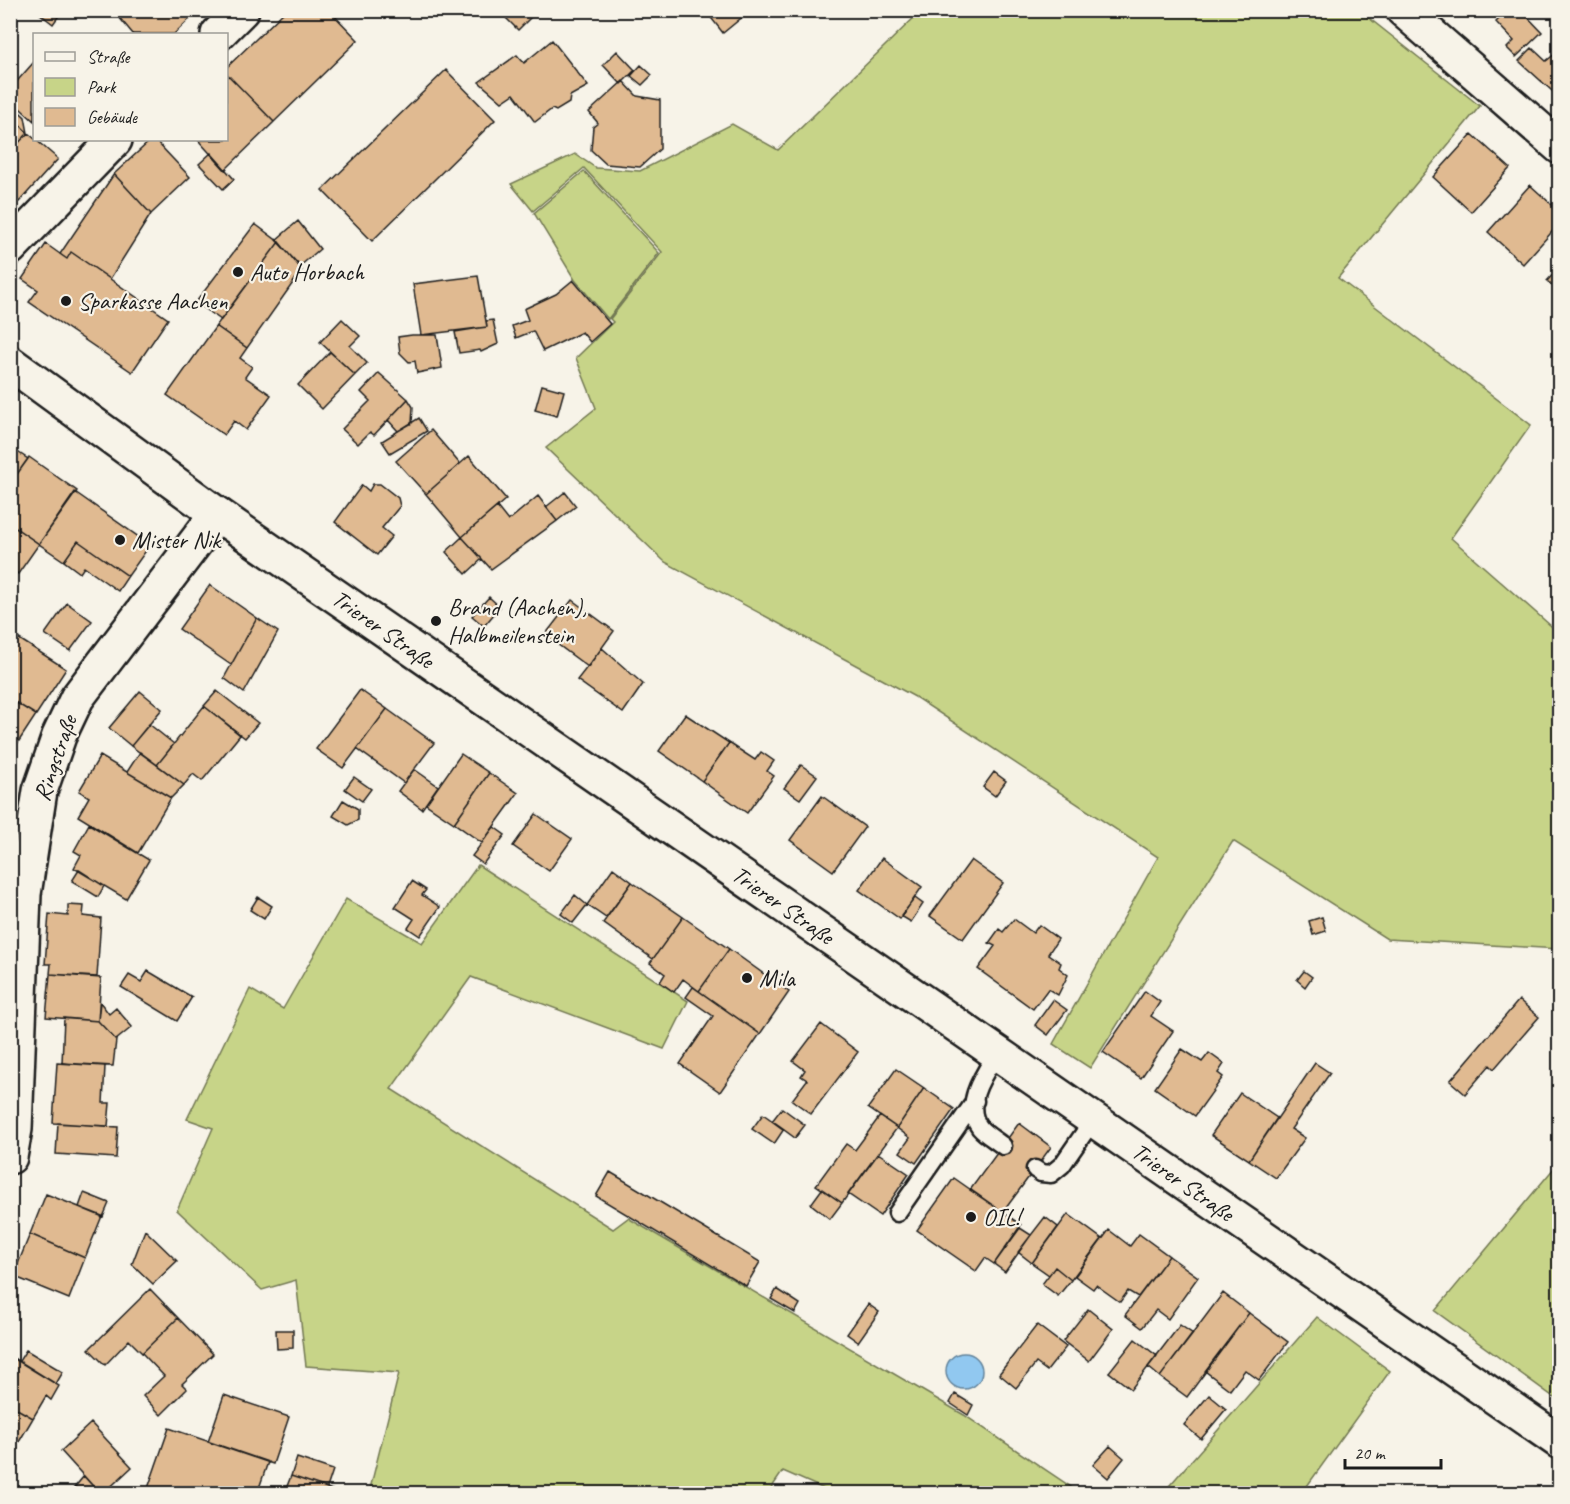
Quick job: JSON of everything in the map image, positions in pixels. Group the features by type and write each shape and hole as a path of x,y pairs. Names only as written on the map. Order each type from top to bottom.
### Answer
{"main road":[{"path":"219,33 242,10"},
{"path":"1403,10 1558,141"},
{"path":"10,248 114,141"},
{"name":"Trierer Straße","path":"10,363 217,514 996,1055 1560,1442"},
{"name":"Ringstraße","path":"10,1157 15,1129 24,894 40,791 59,736 77,698 217,514"}],"lane":[{"path":"996,1055 975,1090 976,1117 980,1128 1003,1146"},
{"path":"897,1213 975,1101"},
{"path":"1035,1169 1041,1173 1051,1174 1062,1166 1093,1120"}],"green space":[{"path":"921,11 1360,11 1480,106 1338,278 1531,425 1451,538 1559,633 1559,949 1387,939 1233,841 1090,1068 1053,1044 1158,857 915,697 665,562 546,448 596,408 576,358 613,322 610,319 662,252 584,168 533,211 511,184 575,154 596,168 640,171 732,124 778,150"},
{"path":"584,171 659,253 608,319 575,280 534,213"},
{"path":"478,865 688,1001 664,1049 471,977 391,1089 613,1229 628,1218 964,1415 1080,1493 833,1493 783,1471 768,1493 369,1493 399,1373 306,1366 296,1280 262,1290 177,1210 213,1128 187,1119 250,989 283,1009 346,899 422,943"},
{"path":"1559,1162 1559,1401 1435,1311"},
{"path":"1317,1317 1390,1371 1302,1493 1163,1493"}],"water":[{"path":"964,1353 976,1359 982,1371 976,1383 964,1389 952,1383 946,1371 952,1359"}],"building":[{"path":"35,10 63,10 53,24"},
{"path":"113,10 199,10 175,33 132,33"},
{"path":"286,10 329,10 358,40 274,122 228,75 228,66"},
{"path":"506,10 524,10 531,17 518,30 502,14"},
{"path":"705,10 751,10 723,33"},
{"path":"1508,10 1521,10 1542,32 1516,57 1507,48 1514,41 1496,22"},
{"path":"552,40 588,86 570,96 569,103 556,111 552,109 535,122 514,94 502,102 479,82 517,55 524,63"},
{"path":"1532,48 1546,61 1560,50 1560,98 1519,61"},
{"path":"617,51 635,70 621,84 603,65"},
{"path":"33,63 33,120 10,99 10,89"},
{"path":"641,65 652,75 642,85 631,76"},
{"path":"446,70 495,120 372,241 322,190"},
{"path":"228,77 274,122 225,170 199,141 228,141"},
{"path":"623,81 637,96 660,100 660,149 640,167 606,164 591,150 593,127 598,123 589,112"},
{"path":"10,103 25,117 28,133 17,122 10,126"},
{"path":"17,122 28,133 10,152 10,129"},
{"path":"28,133 33,137 33,141 37,141 58,159 19,202 10,195 10,152"},
{"path":"1472,134 1510,168 1471,212 1433,177"},
{"path":"150,141 156,141 190,177 151,214 114,174"},
{"path":"211,153 234,179 223,189 199,164"},
{"path":"114,174 151,214 110,279 71,252 67,259 60,254"},
{"path":"1530,185 1560,212 1560,223 1523,264 1488,232"},
{"path":"298,221 320,249 300,266 276,240"},
{"name":"Auto Horbach","path":"255,224 279,242 221,320 196,302"},
{"path":"279,242 302,270 247,348 216,326"},
{"path":"46,244 67,259 71,252 168,319 132,372 29,302 38,290 22,279"},
{"path":"1560,267 1560,293 1547,281"},
{"path":"478,276 487,327 421,335 413,284"},
{"path":"573,280 610,324 590,342 582,332 543,351 533,331 516,338 512,326 528,320 524,309 556,294"},
{"path":"342,319 360,336 350,346 367,363 355,375 320,342"},
{"path":"493,320 498,344 481,352 480,350 459,353 455,332 487,327 486,321"},
{"path":"216,326 247,348 240,358 252,367 245,377 271,395 246,430 234,421 224,435 167,395"},
{"path":"437,335 442,368 417,373 415,361 409,362 400,353 398,337"},
{"path":"330,352 355,375 322,409 298,385"},
{"path":"379,373 408,399 374,435 370,432 358,444 342,429 370,401 361,392"},
{"path":"542,385 564,391 557,416 535,410"},
{"path":"408,399 413,407 412,423 398,431 388,420"},
{"path":"419,418 427,431 390,453 382,441"},
{"path":"431,430 460,464 426,494 396,461"},
{"path":"10,447 28,459 10,484"},
{"path":"469,456 506,499 462,537 426,494"},
{"path":"29,457 77,491 39,544 10,524 10,484"},
{"path":"373,484 380,484 398,498 400,506 382,528 392,536 377,555 335,522 362,485 369,491"},
{"path":"75,492 150,545 128,576 78,541 64,561 39,544"},
{"path":"565,492 576,506 557,521 546,507"},
{"path":"538,496 557,521 491,569 462,537 497,507 508,521"},
{"path":"10,524 39,544 18,574 10,569"},
{"path":"462,537 482,559 466,574 446,552"},
{"path":"78,541 128,576 118,591 84,567 80,573 64,561"},
{"path":"210,585 257,618 231,665 179,629"},
{"path":"489,597 500,607 484,626 472,616"},
{"path":"572,600 614,631 588,667 545,635"},
{"path":"67,603 92,621 70,651 45,634"},
{"path":"257,618 278,632 244,693 224,678"},
{"path":"10,633 66,669 36,715 10,699"},
{"path":"602,648 643,684 623,713 577,680"},
{"path":"360,690 387,709 343,768 316,749"},
{"path":"140,691 162,709 131,746 109,728"},
{"path":"217,691 258,723 245,738 204,706"},
{"path":"10,699 36,715 15,747 10,745"},
{"path":"204,706 240,735 202,781 193,774 184,785 157,765"},
{"path":"387,709 434,743 404,783 357,749"},
{"path":"685,714 729,743 702,781 659,751"},
{"path":"149,724 174,744 157,765 131,746"},
{"path":"729,743 755,760 761,752 774,761 767,771 774,776 747,813 702,781"},
{"path":"140,752 184,785 171,798 127,772"},
{"path":"461,754 489,773 454,823 426,804"},
{"path":"100,756 171,798 138,853 78,816 89,797 79,791"},
{"path":"801,765 817,776 800,799 784,788"},
{"path":"414,769 438,786 422,809 398,791"},
{"path":"994,772 1006,781 995,796 983,787"},
{"path":"489,773 518,793 482,843 454,823"},
{"path":"354,777 371,789 362,801 345,789"},
{"path":"822,796 865,827 833,871 790,840"},
{"path":"343,800 358,809 358,820 348,825 333,816"},
{"path":"536,814 572,839 549,871 513,846"},
{"path":"89,824 149,860 126,899 74,868 81,855 74,851"},
{"path":"494,827 505,835 483,864 472,856"},
{"path":"882,858 922,887 900,919 859,890"},
{"path":"971,860 1003,883 963,939 930,916"},
{"path":"613,868 632,882 606,918 587,905"},
{"path":"79,870 104,886 98,897 72,881"},
{"path":"412,881 426,890 422,895 440,907 420,936 408,928 414,919 395,907"},
{"path":"632,882 683,917 653,959 603,923"},
{"path":"575,895 587,905 573,923 561,914"},
{"path":"258,897 272,906 264,919 250,910"},
{"path":"915,898 923,904 911,922 901,916"},
{"path":"68,905 84,906 83,916 101,918 97,977 50,974 51,964 45,964 49,914 68,916"},
{"path":"683,917 729,949 699,991 683,979 674,992 660,982 665,974 650,963"},
{"path":"1322,917 1326,931 1313,935 1309,921"},
{"path":"1014,919 1033,933 1039,925 1058,939 1048,954 1061,963 1059,968 1068,975 1058,995 1048,989 1033,1009 978,969 995,946 989,943 999,929 1003,932"},
{"path":"729,949 789,992 760,1034 699,991"},
{"path":"148,971 192,997 177,1021 121,987 129,975 141,982"},
{"path":"1304,971 1312,977 1305,987 1297,980"},
{"path":"50,974 101,978 98,1021 46,1017"},
{"path":"693,987 760,1034 720,1092 680,1064 713,1016 686,997"},
{"path":"1145,991 1160,1002 1151,1016 1173,1031 1141,1078 1103,1052"},
{"path":"1053,1000 1067,1010 1048,1035 1035,1025"},
{"path":"1519,1000 1539,1017 1494,1069 1490,1065 1465,1094 1450,1081"},
{"path":"100,1002 109,1014 116,1008 132,1027 116,1040 98,1021"},
{"path":"64,1018 98,1021 116,1040 113,1066 62,1063"},
{"path":"821,1024 858,1052 811,1114 792,1100 807,1080 801,1076 805,1070 793,1061"},
{"path":"1182,1049 1202,1062 1209,1053 1224,1064 1218,1073 1223,1077 1195,1116 1155,1088"},
{"path":"57,1063 105,1066 103,1103 110,1103 108,1126 53,1123"},
{"path":"1315,1063 1330,1073 1291,1129 1305,1138 1276,1178 1249,1160"},
{"path":"896,1069 924,1088 897,1128 868,1108"},
{"path":"924,1088 954,1109 916,1163 900,1152 910,1138 897,1128"},
{"path":"1240,1093 1277,1118 1249,1160 1211,1135"},
{"path":"782,1108 805,1125 795,1138 772,1121"},
{"path":"763,1114 784,1129 774,1144 752,1129"},
{"path":"880,1116 897,1128 842,1203 816,1185 846,1144 855,1150"},
{"path":"58,1123 118,1127 116,1158 56,1154"},
{"path":"1019,1123 1051,1147 1003,1212 970,1190"},
{"path":"878,1153 909,1174 880,1216 848,1194"},
{"path":"610,1172 760,1262 746,1286 596,1196"},
{"path":"954,1178 1021,1225 994,1264 985,1258 976,1271 917,1230"},
{"path":"822,1189 842,1203 830,1219 811,1204"},
{"path":"84,1193 109,1203 103,1217 79,1207"},
{"path":"46,1194 102,1216 85,1258 30,1234"},
{"path":"1068,1214 1102,1239 1071,1280 1055,1267 1049,1275 1032,1263"},
{"path":"1045,1217 1058,1227 1032,1263 1018,1252"},
{"path":"1020,1228 1031,1235 1005,1272 994,1264"},
{"path":"145,1230 177,1261 153,1284 132,1264"},
{"path":"1109,1230 1130,1246 1139,1234 1169,1256 1138,1297 1128,1291 1120,1302 1096,1285 1093,1289 1075,1276"},
{"path":"30,1234 85,1258 69,1299 13,1276"},
{"path":"1169,1256 1198,1277 1168,1319 1156,1310 1142,1328 1125,1315"},
{"path":"1055,1267 1071,1280 1058,1296 1042,1284"},
{"path":"150,1289 178,1318 142,1353 129,1340 105,1365 89,1349"},
{"path":"777,1289 800,1304 795,1313 771,1299"},
{"path":"1223,1293 1249,1313 1187,1397 1160,1377"},
{"path":"868,1304 879,1312 858,1342 847,1334"},
{"path":"1088,1309 1113,1329 1089,1361 1063,1341"},
{"path":"1249,1313 1288,1342 1259,1380 1245,1370 1230,1390 1205,1371"},
{"path":"178,1318 213,1354 182,1384 187,1389 161,1415 143,1396 164,1376 142,1353"},
{"path":"1037,1325 1066,1347 1047,1371 1036,1363 1016,1388 999,1374"},
{"path":"1180,1325 1193,1334 1160,1377 1148,1367"},
{"path":"276,1330 293,1330 293,1348 277,1349"},
{"path":"1135,1339 1157,1356 1131,1389 1109,1372"},
{"path":"26,1350 63,1372 56,1384 19,1361"},
{"path":"10,1356 59,1386 51,1400 46,1396 33,1418 10,1405"},
{"path":"955,1394 973,1405 968,1415 950,1403"},
{"path":"224,1395 289,1417 273,1464 208,1442"},
{"path":"1209,1395 1226,1409 1201,1439 1184,1425"},
{"path":"10,1405 33,1418 12,1454 10,1453"},
{"path":"91,1423 132,1467 103,1494 100,1494 61,1451"},
{"path":"169,1428 268,1462 257,1494 146,1494"},
{"path":"1110,1446 1124,1458 1108,1478 1093,1465"},
{"path":"297,1458 333,1470 327,1488 291,1476"},
{"path":"84,1476 100,1494 69,1494"},
{"path":"291,1476 327,1488 341,1494 284,1494"}],"place":[{"name":"Auto Horbach","path":"238,272"},
{"name":"Sparkasse Aachen","path":"66,301"},
{"name":"Mister Nik","path":"120,540"},
{"name":"Brand (Aachen), Halbmeilenstein","path":"436,621"},
{"name":"Mila","path":"747,978"},
{"name":"OIL!","path":"971,1217"}]}
